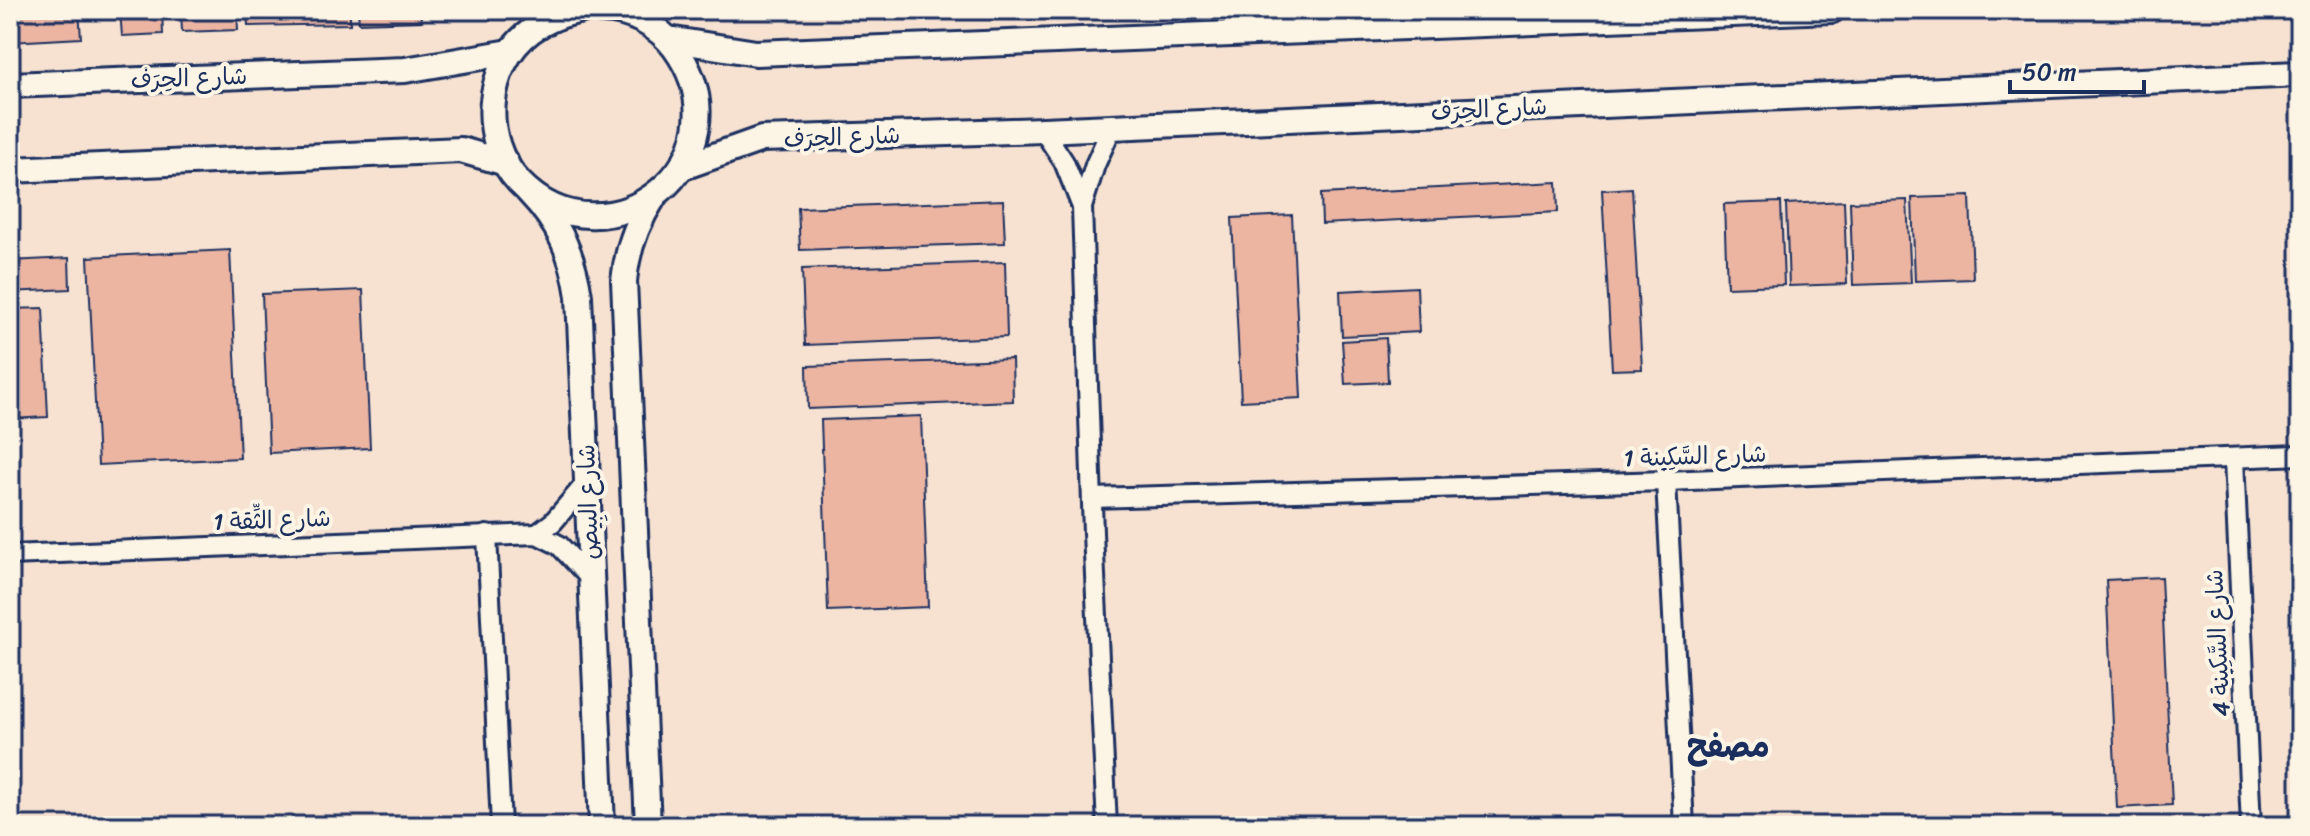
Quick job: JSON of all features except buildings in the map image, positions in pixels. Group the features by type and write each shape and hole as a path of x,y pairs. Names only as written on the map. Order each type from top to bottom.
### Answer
{"street":[{"path":"510,52 535,21 582,10"},
{"path":"529,192 557,208 590,215 623,211 653,198 669,184 683,167 696,135 698,100 688,67 668,39 641,15 602,10"},
{"path":"668,39 756,53 1832,10"},
{"name":"شارع الحِرَف","path":"10,85 405,70 510,52"},
{"name":"شارع البِيص","path":"510,52 497,78 491,107 494,136 515,178 542,206 564,239 576,277 602,826"},
{"name":"شارع الحِرَف","path":"683,167 762,139 1043,130 2300,74"},
{"path":"1107,826 1082,207 1095,165 1112,127"},
{"path":"1043,130 1064,162 1082,207"},
{"path":"10,170 461,150 506,163"},
{"name":"شارع البِيص","path":"648,826 624,281 632,237 653,198"},
{"name":"شارع السَّكِينة 1","path":"1092,498 1666,481 2300,455"},
{"name":"شارع السَّكِينة 4","path":"2234,459 2251,826"},
{"path":"1666,481 1684,826"},
{"path":"587,482 553,522 537,534 559,545 591,579"},
{"name":"شارع الثِّقة 1","path":"10,555 537,534"},
{"path":"487,535 501,826"}],"shaded area":[{"path":"10,10 2300,10 2300,826 10,826"}],"district":[{"name":"مصفح","path":"1728,746"}]}
